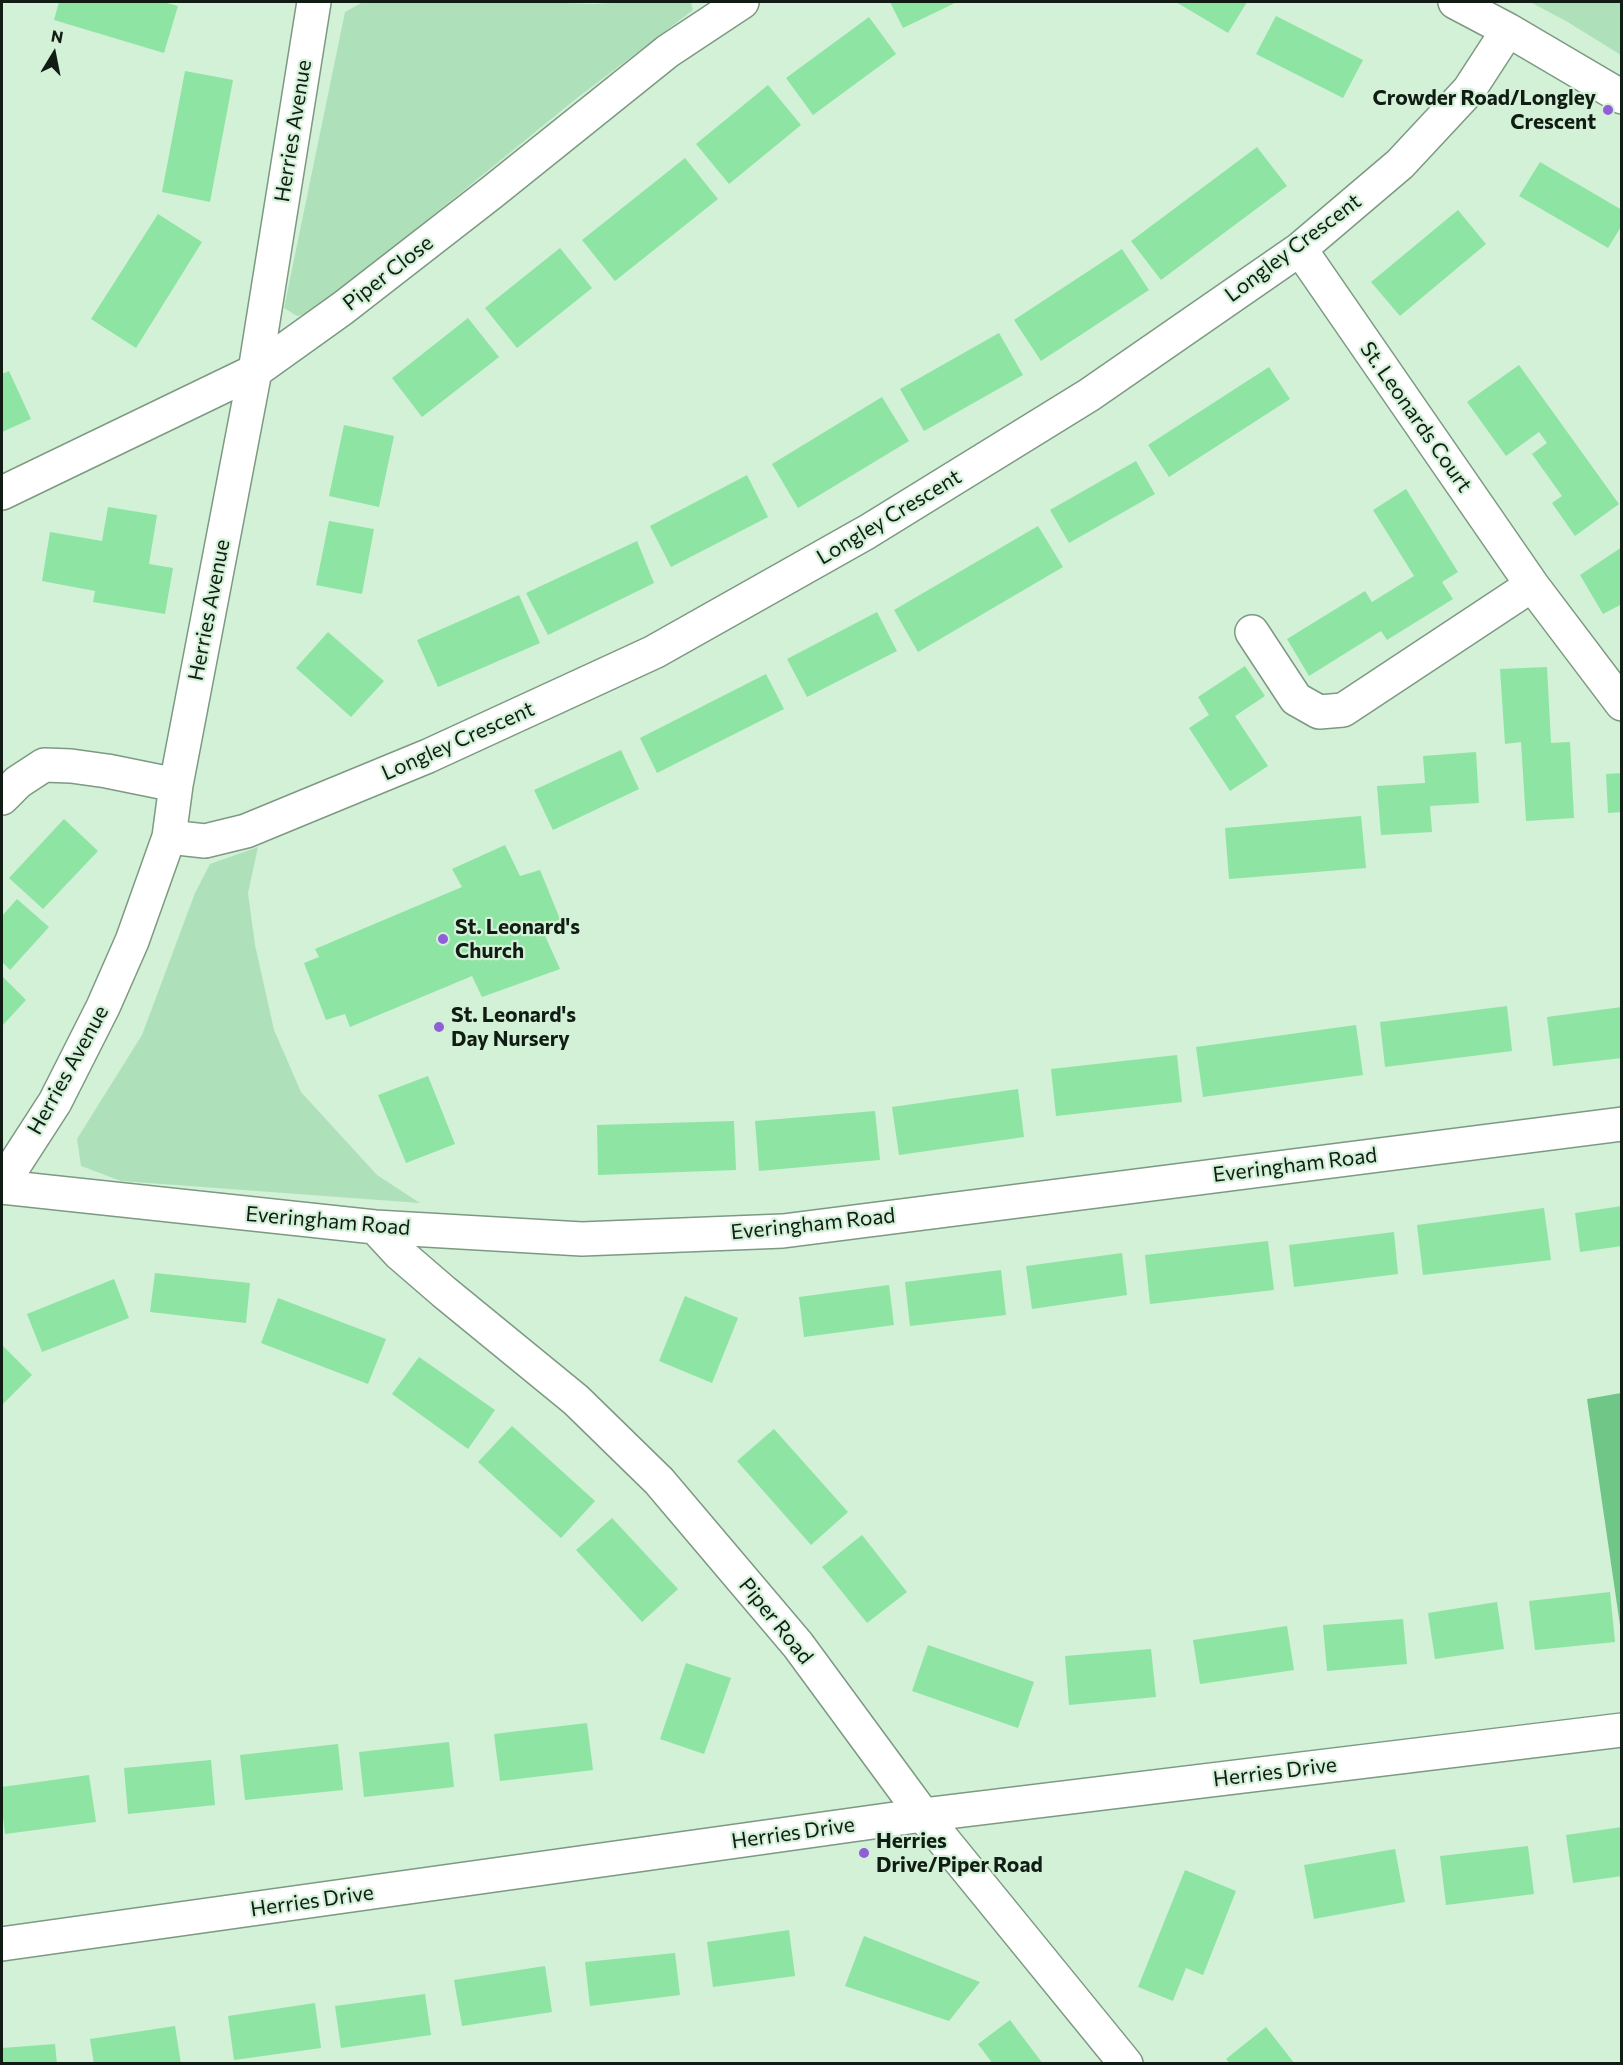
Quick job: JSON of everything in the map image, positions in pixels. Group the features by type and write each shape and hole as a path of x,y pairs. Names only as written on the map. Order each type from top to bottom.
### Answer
{"street":[{"name":"Herries Avenue","path":"2,1185 55,1102 103,1007 132,941 169,837 176,784 255,371 314,2"},
{"name":"Piper Close","path":"2,493 255,371 362,293 668,51 742,2"},
{"path":"1455,2 1509,30 1622,97"},
{"name":"Longley Crescent","path":"169,837 205,841 246,831 428,756 654,652 867,532 1089,395 1300,249 1400,164 1469,90 1509,30"},
{"name":"St. Leonards Court","path":"1300,249 1532,585 1622,704"},
{"path":"1252,632 1296,699 1319,712 1343,710 1532,585"},
{"path":"2,798 18,782 44,765 107,771 176,784"},
{"name":"Everingham Road","path":"2,1185 375,1227 582,1239 783,1231 1622,1124"},
{"name":"Piper Road","path":"375,1227 400,1254 444,1292 576,1400 658,1481 798,1645 923,1815 1126,2064"},
{"name":"Herries Drive","path":"2,1944 923,1815 1622,1730"}],"green space":[{"path":"363,2 594,4 691,2 693,10 577,98 313,313 297,316 284,308 345,12"},
{"path":"1530,2 1621,2 1621,55 1566,21"},
{"path":"258,847 248,893 255,945 274,1030 301,1092 377,1175 420,1203 121,1181 81,1166 77,1139 142,1035 195,893 210,864"},
{"path":"1622,1393 1621,1632 1587,1399"}],"building":[{"path":"59,2 163,2 178,6 164,53 54,20"},
{"path":"890,2 957,2 903,28"},
{"path":"1176,2 1247,2 1228,33"},
{"path":"1276,16 1363,60 1343,98 1256,54"},
{"path":"869,17 896,54 813,115 786,78"},
{"path":"185,71 233,80 210,202 162,192"},
{"path":"768,85 801,125 729,184 696,144"},
{"path":"1257,147 1287,186 1161,280 1131,241"},
{"path":"685,158 718,199 615,281 582,240"},
{"path":"1540,162 1622,210 1622,225 1608,248 1519,196"},
{"path":"1458,210 1486,244 1400,316 1371,282"},
{"path":"158,214 202,242 136,348 91,319"},
{"path":"560,248 592,288 517,348 485,308"},
{"path":"1122,249 1149,290 1041,361 1014,320"},
{"path":"468,318 499,357 422,417 392,378"},
{"path":"999,333 1023,375 924,431 900,389"},
{"path":"1519,365 1619,504 1575,536 1552,503 1562,496 1532,454 1547,443 1539,432 1506,456 1467,402"},
{"path":"1269,367 1290,399 1169,477 1148,445"},
{"path":"9,371 31,419 2,432 2,374"},
{"path":"882,397 909,441 798,508 772,464"},
{"path":"344,425 394,436 379,507 329,496"},
{"path":"1136,461 1155,494 1069,543 1050,510"},
{"path":"747,475 768,517 671,567 650,526"},
{"path":"1406,489 1458,572 1442,582 1453,599 1387,640 1381,631 1309,676 1287,639 1365,591 1372,602 1414,576 1373,510"},
{"path":"108,507 157,515 149,564 173,568 165,614 93,602 95,591 42,581 50,532 102,541"},
{"path":"329,521 374,529 362,594 316,585"},
{"path":"1038,526 1063,567 918,652 894,610"},
{"path":"637,541 654,583 548,635 526,593"},
{"path":"1622,547 1622,604 1603,614 1580,575"},
{"path":"519,595 540,643 438,687 417,640"},
{"path":"877,612 897,651 807,697 787,659"},
{"path":"328,632 384,681 351,717 296,668"},
{"path":"1245,666 1265,696 1235,716 1268,766 1230,791 1189,728 1209,715 1198,697"},
{"path":"1547,667 1551,743 1570,742 1574,818 1526,821 1521,742 1505,744 1500,669"},
{"path":"766,674 784,709 657,773 640,738"},
{"path":"621,750 639,789 553,830 534,790"},
{"path":"1476,752 1479,803 1430,806 1432,832 1381,835 1377,786 1425,783 1423,756"},
{"path":"1622,773 1622,812 1608,813 1606,774"},
{"path":"1361,816 1366,868 1229,879 1225,828"},
{"path":"64,819 98,851 43,909 9,878"},
{"name":"St. Leonard's Church","path":"505,845 520,876 540,870 560,919 542,929 560,969 482,997 472,976 350,1027 345,1014 326,1020 304,963 319,957 315,949 462,887 452,869"},
{"path":"17,899 49,927 10,970 2,962 2,916"},
{"path":"2,976 26,1000 2,1026"},
{"path":"1507,1006 1512,1051 1385,1067 1380,1022"},
{"path":"1622,1007 1622,1058 1553,1066 1547,1017"},
{"path":"1356,1025 1363,1075 1203,1097 1196,1047"},
{"path":"1177,1055 1182,1102 1056,1116 1051,1069"},
{"path":"428,1076 455,1144 406,1163 378,1095"},
{"path":"1018,1089 1024,1137 899,1155 892,1107"},
{"path":"875,1111 880,1160 759,1171 755,1121"},
{"path":"734,1121 736,1170 598,1175 597,1125"},
{"path":"1622,1206 1622,1246 1580,1252 1575,1213"},
{"path":"1544,1208 1551,1260 1423,1275 1417,1225"},
{"path":"1394,1232 1398,1274 1294,1287 1289,1245"},
{"path":"1268,1241 1274,1290 1150,1304 1145,1255"},
{"path":"1122,1253 1127,1295 1032,1309 1026,1266"},
{"path":"1001,1270 1006,1315 910,1326 905,1282"},
{"path":"155,1273 250,1283 246,1323 150,1312"},
{"path":"114,1279 129,1318 42,1352 27,1314"},
{"path":"889,1285 894,1325 804,1337 799,1297"},
{"path":"685,1296 738,1318 712,1383 659,1361"},
{"path":"278,1298 386,1339 368,1384 261,1343"},
{"path":"2,1345 32,1375 2,1405"},
{"path":"419,1357 495,1410 468,1449 392,1394"},
{"path":"512,1426 595,1501 561,1538 478,1462"},
{"path":"774,1429 848,1512 811,1545 737,1461"},
{"path":"612,1518 678,1589 642,1622 576,1550"},
{"path":"862,1535 907,1592 867,1623 822,1567"},
{"path":"1610,1592 1615,1642 1535,1650 1529,1601"},
{"path":"1497,1602 1504,1649 1435,1659 1428,1613"},
{"path":"1403,1619 1407,1664 1327,1671 1323,1625"},
{"path":"1287,1626 1294,1670 1200,1684 1193,1640"},
{"path":"928,1645 1034,1682 1018,1728 912,1691"},
{"path":"1151,1649 1156,1697 1069,1705 1065,1656"},
{"path":"686,1663 731,1678 704,1754 660,1739"},
{"path":"587,1723 593,1770 500,1781 494,1734"},
{"path":"449,1742 454,1787 364,1797 359,1752"},
{"path":"338,1744 343,1790 245,1800 240,1755"},
{"path":"211,1760 215,1805 128,1814 124,1768"},
{"path":"89,1775 96,1822 5,1834 2,1787"},
{"path":"1622,1827 1622,1876 1573,1883 1566,1835"},
{"path":"1528,1846 1534,1894 1446,1905 1440,1856"},
{"path":"1395,1849 1405,1902 1314,1919 1304,1865"},
{"path":"1185,1870 1236,1891 1203,1975 1186,1968 1173,2001 1138,1987"},
{"path":"789,1930 795,1976 713,1987 707,1942"},
{"path":"864,1936 980,1982 949,2021 845,1986"},
{"path":"675,1953 680,1995 590,2006 585,1962"},
{"path":"545,1966 552,2012 462,2026 454,1980"},
{"path":"425,1994 431,2035 341,2048 335,2006"},
{"path":"315,2003 321,2048 234,2060 228,2016"},
{"path":"1010,2020 1043,2064 993,2064 978,2044"},
{"path":"175,2026 181,2064 94,2064 90,2039"},
{"path":"1266,2027 1295,2064 1230,2064 1226,2059"},
{"path":"55,2044 57,2064 2,2064 2,2048"}],"place":[{"name":"Crowder Road/Longley Crescent","path":"1608,110"},
{"name":"St. Leonard's Church","path":"443,939"},
{"name":"St. Leonard's Day Nursery","path":"439,1027"},
{"name":"Herries Drive/Piper Road","path":"864,1853"}]}
